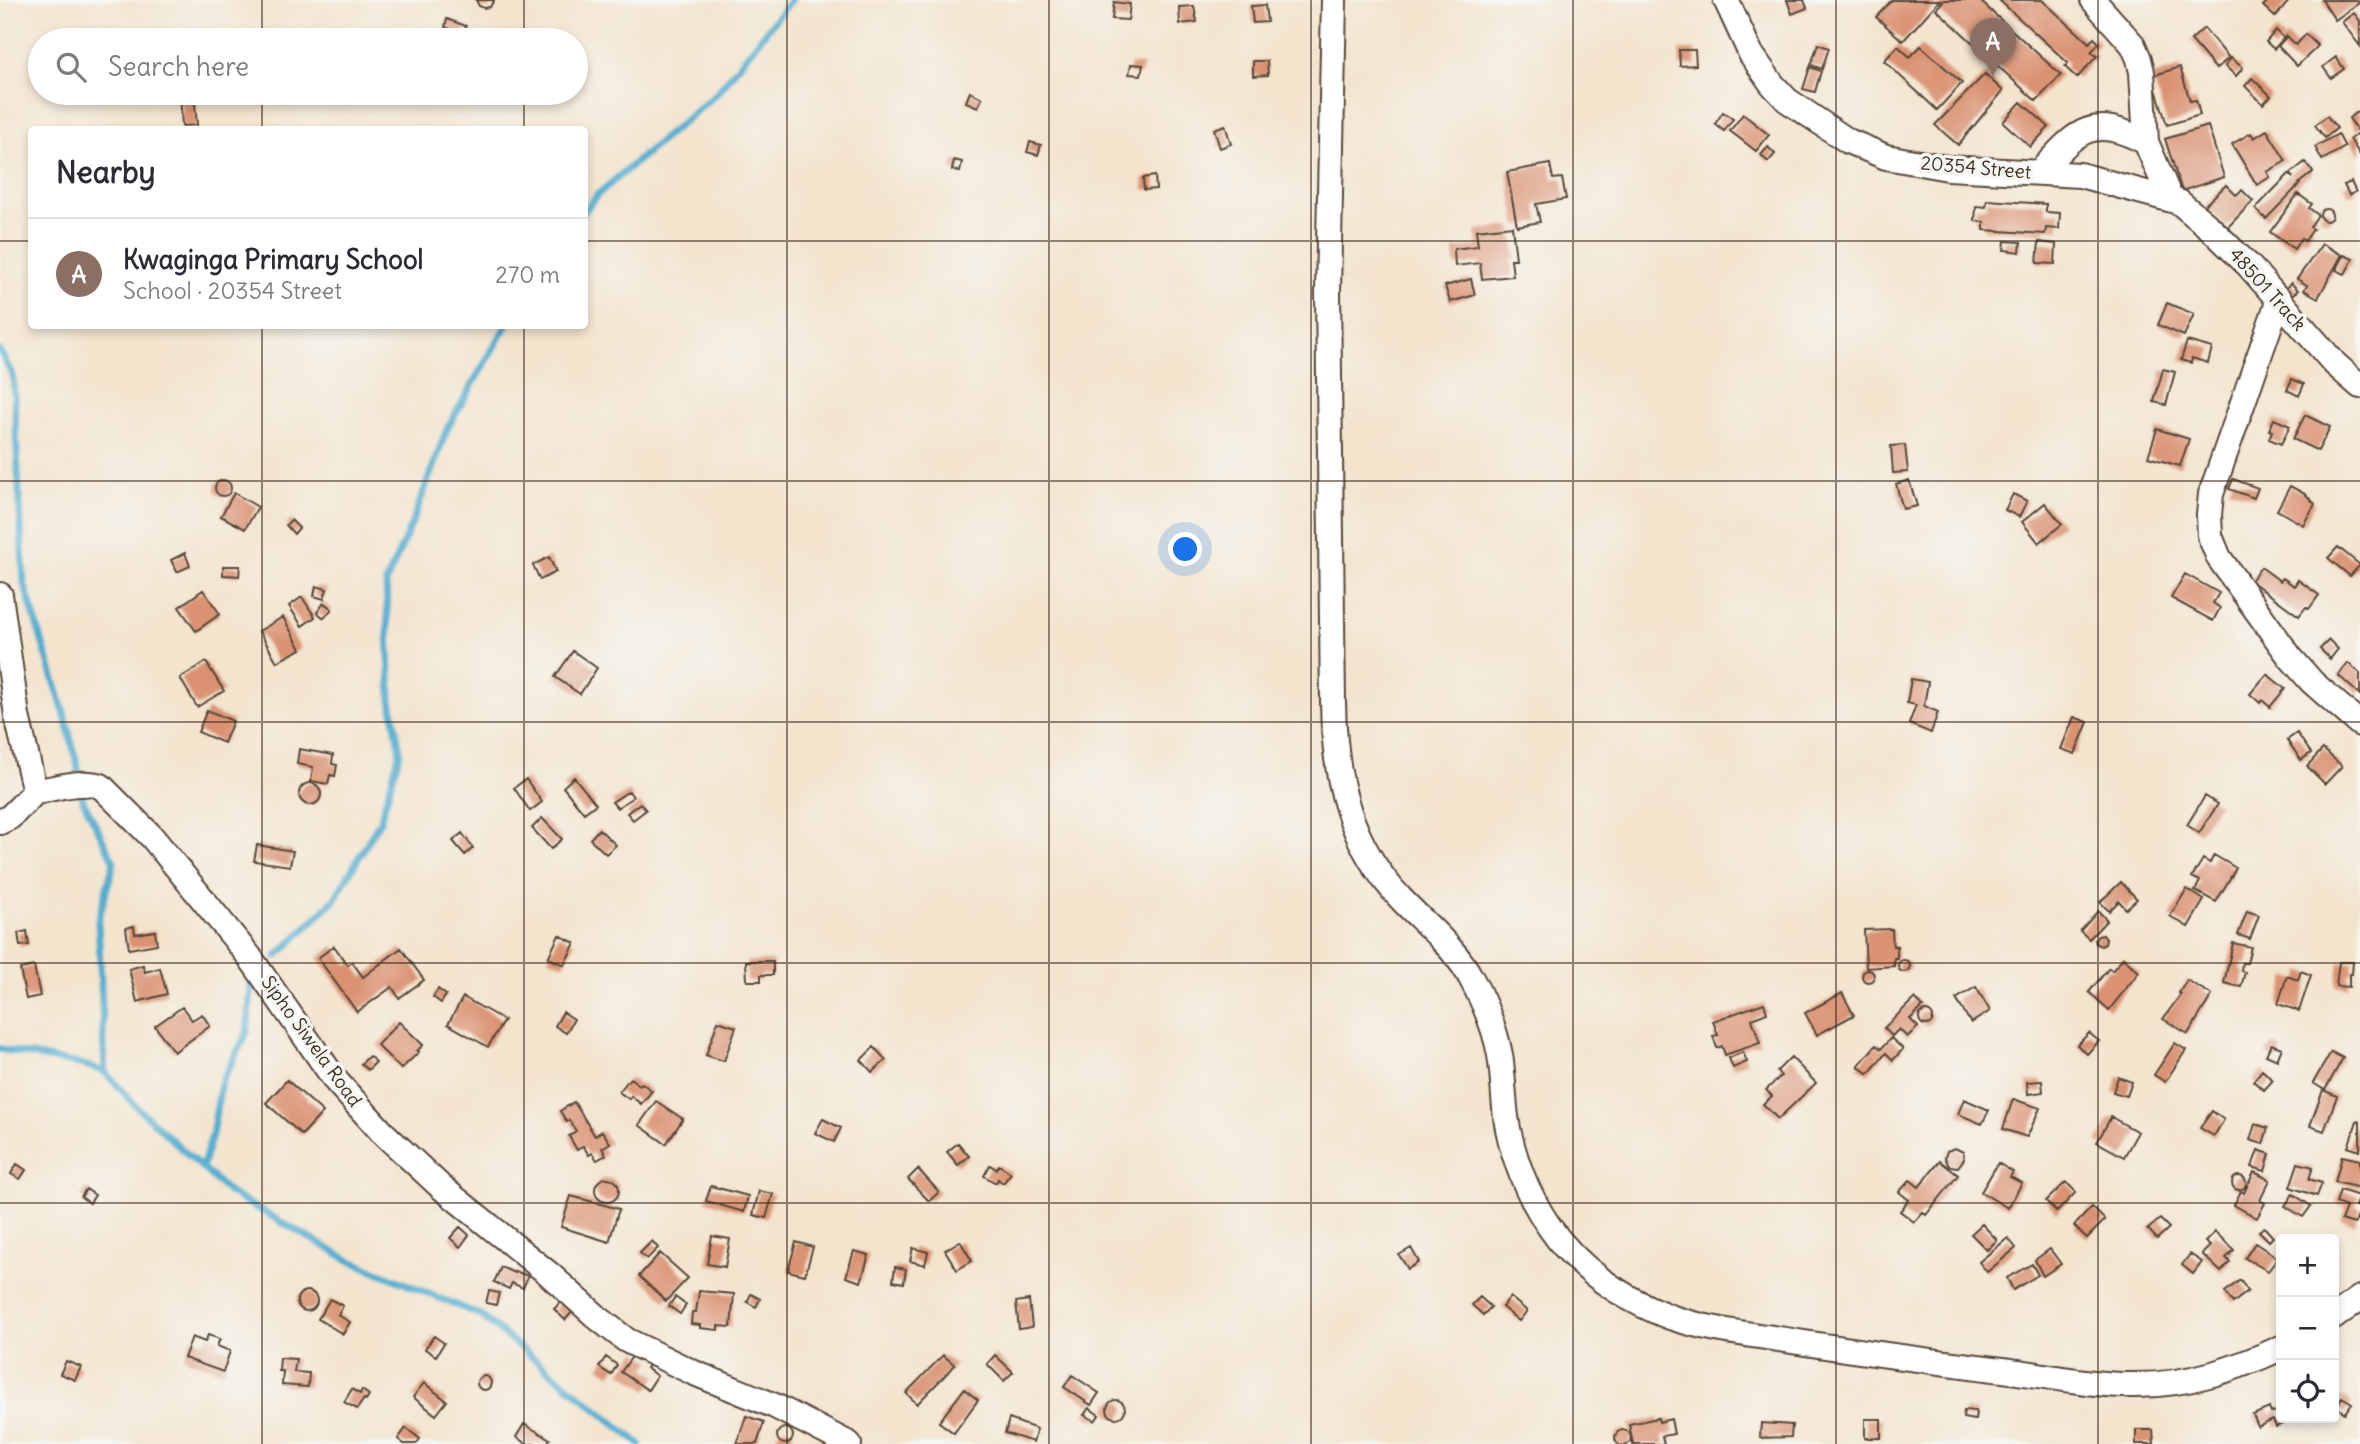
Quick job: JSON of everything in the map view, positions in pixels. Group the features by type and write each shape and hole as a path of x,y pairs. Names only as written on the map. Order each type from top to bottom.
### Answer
{"street":[{"path":"1334,0 1328,306 1336,766 1349,816 1373,864 1402,900 1455,955 1481,997 1499,1049 1507,1126 1518,1169 1542,1217 1572,1254 1612,1287 1634,1301 1670,1316 1723,1329 1927,1361 2078,1381 2135,1385 2193,1380 2222,1372 2276,1350"},
{"name":"20354 Street","path":"1726,0 1751,54 1772,83 1787,100 1848,141 1886,157 1948,168 2080,174 2170,198"},
{"path":"2093,0 2133,44 2139,59 2146,142 2170,198"},
{"path":"2040,172 2070,140 2092,129 2111,127 2146,142"},
{"name":"48501 Track","path":"2170,198 2179,202 2210,228 2278,299 2335,365 2360,386"},
{"path":"2278,299 2211,494 2210,536 2219,558 2290,657 2312,681 2360,724"},
{"path":"0,595 17,716 35,792 10,817 0,822"},
{"name":"Sipho Siwela Road","path":"35,792 69,786 102,786 152,837 250,956 336,1080 382,1132 441,1187 550,1274 598,1318 626,1340 692,1372 775,1406 849,1444"},
{"path":"2339,1313 2360,1298"}],"building":[{"path":"476,0 494,0 490,7 484,8 479,6"},
{"path":"1787,0 1804,0 1807,8 1792,14"},
{"path":"1892,0 1940,0 1903,41 1876,17"},
{"path":"1944,0 1979,0 2061,75 2036,101 1936,9"},
{"path":"1999,0 2042,0 2089,43 2094,38 2099,43 2091,52 2097,56 2077,78 2065,67 2068,63"},
{"path":"2269,0 2290,0 2275,17 2263,6"},
{"path":"2322,0 2357,0 2359,3 2335,20"},
{"path":"1114,2 1130,4 1128,20 1112,19"},
{"path":"1265,5 1267,22 1253,23 1251,6"},
{"path":"1194,6 1197,22 1180,24 1179,7"},
{"path":"2354,13 2360,21 2360,46 2342,22"},
{"path":"447,19 466,26 465,28 445,27"},
{"path":"2204,28 2229,58 2216,69 2191,40"},
{"path":"2276,30 2284,38 2274,49 2266,42"},
{"path":"2306,34 2318,46 2297,66 2278,46 2287,36 2296,45"},
{"path":"1818,44 1829,48 1822,69 1811,65"},
{"path":"1898,46 1910,57 1921,46 1962,83 1937,110 1884,61"},
{"path":"1679,50 1695,50 1696,65 1680,66"},
{"path":"2336,57 2344,69 2331,78 2323,67"},
{"path":"2231,58 2243,68 2236,76 2225,66"},
{"path":"1253,61 1267,61 1268,75 1253,76"},
{"path":"1131,64 1143,65 1141,75 1129,74"},
{"path":"1810,67 1821,71 1815,92 1803,89"},
{"path":"2180,67 2190,101 2196,100 2200,115 2167,125 2152,76"},
{"path":"1985,74 2003,91 1958,145 1935,125"},
{"path":"2252,78 2271,96 2263,104 2245,86"},
{"path":"970,92 982,98 978,107 966,102"},
{"path":"2021,102 2049,127 2030,147 2003,122"},
{"path":"181,105 195,105 197,125 182,126"},
{"path":"2360,110 2360,129 2357,130 2349,118"},
{"path":"1723,112 1733,119 1724,131 1715,124"},
{"path":"1743,114 1769,135 1756,151 1730,131"},
{"path":"2327,116 2337,128 2325,138 2315,125"},
{"path":"1225,125 1231,144 1220,148 1214,129"},
{"path":"2208,126 2224,177 2182,191 2165,139"},
{"path":"2267,130 2286,161 2267,172 2270,177 2257,185 2232,144 2251,133 2254,138"},
{"path":"2360,132 2360,155 2350,139"},
{"path":"2338,134 2345,147 2322,160 2315,147"},
{"path":"1030,142 1041,145 1038,155 1027,152"},
{"path":"1768,147 1775,154 1768,162 1761,155"},
{"path":"954,160 962,162 960,172 952,170"},
{"path":"2305,162 2313,172 2299,183 2266,219 2255,209 2289,174 2293,178 2291,173"},
{"path":"1550,164 1553,179 1562,178 1566,199 1536,204 1540,222 1517,226 1507,172"},
{"path":"1155,176 1156,189 1144,190 1143,178"},
{"path":"2351,182 2356,192 2349,195 2344,185"},
{"path":"2226,185 2236,195 2242,190 2253,201 2227,228 2204,206"},
{"path":"2298,194 2312,204 2309,208 2318,215 2305,241 2301,238 2294,249 2270,232"},
{"path":"1987,200 2046,204 2046,212 2060,213 2059,229 2046,228 2045,234 1984,230 1984,222 1975,221 1976,206 1986,207"},
{"path":"2326,209 2332,215 2326,221 2320,215"},
{"path":"1512,226 1516,259 1511,259 1513,276 1482,279 1480,263 1455,266 1454,249 1478,246 1476,230"},
{"path":"2005,241 2021,242 2020,252 2004,250"},
{"path":"2039,242 2056,244 2055,264 2037,263"},
{"path":"2322,244 2342,255 2318,298 2304,290 2307,285 2297,279"},
{"path":"2344,255 2353,259 2345,274 2336,270"},
{"path":"1471,279 1475,295 1450,302 1445,286"},
{"path":"2291,283 2298,290 2291,297 2284,290"},
{"path":"2167,303 2194,314 2184,336 2158,325"},
{"path":"2187,341 2212,348 2208,363 2192,358 2191,363 2181,360"},
{"path":"2163,369 2175,372 2166,405 2154,402"},
{"path":"2292,379 2304,384 2299,396 2287,390"},
{"path":"2305,415 2330,427 2318,451 2293,439"},
{"path":"2274,419 2290,426 2281,444 2269,439 2272,431 2269,430"},
{"path":"2157,429 2189,439 2180,466 2148,457"},
{"path":"1905,445 1908,472 1893,473 1891,446"},
{"path":"2233,479 2258,488 2254,498 2229,489"},
{"path":"223,480 231,488 223,496 215,488"},
{"path":"1909,480 1917,506 1903,509 1896,484"},
{"path":"2290,486 2305,494 2315,504 2303,525 2277,510"},
{"path":"234,493 258,507 245,529 221,516"},
{"path":"2013,494 2027,501 2019,517 2005,510"},
{"path":"2045,503 2062,524 2039,543 2022,522"},
{"path":"291,520 299,528 294,534 286,525"},
{"path":"2338,547 2360,565 2350,576 2328,558"},
{"path":"185,553 190,566 177,572 171,560"},
{"path":"549,557 556,572 540,580 533,565"},
{"path":"223,566 240,566 239,576 223,575"},
{"path":"2261,567 2280,581 2283,578 2294,586 2298,580 2319,595 2309,609 2306,607 2299,616 2251,581"},
{"path":"2185,574 2219,593 2213,603 2220,608 2213,621 2171,598"},
{"path":"316,586 327,589 324,599 314,596"},
{"path":"203,590 220,614 196,631 179,607"},
{"path":"302,597 315,617 302,626 289,606"},
{"path":"324,603 332,609 324,618 317,612"},
{"path":"283,617 301,649 277,662 259,631"},
{"path":"2329,640 2338,649 2330,659 2320,649"},
{"path":"573,651 597,668 580,694 555,677"},
{"path":"206,662 224,691 197,707 180,678"},
{"path":"2348,663 2360,673 2360,695 2338,675"},
{"path":"2267,674 2285,689 2270,707 2250,694"},
{"path":"1911,679 1928,682 1924,706 1938,712 1931,733 1909,724 1916,705 1907,703"},
{"path":"207,710 233,721 224,743 198,732"},
{"path":"2074,717 2088,722 2075,754 2061,749"},
{"path":"2297,733 2311,753 2301,760 2287,740"},
{"path":"299,749 333,755 332,764 337,765 335,776 330,775 328,784 311,781 313,767 297,764"},
{"path":"2323,749 2342,766 2325,784 2307,766"},
{"path":"574,777 596,804 584,813 563,787"},
{"path":"526,779 542,802 530,811 514,788"},
{"path":"306,783 314,783 321,790 321,798 314,805 306,805 299,798 299,790"},
{"path":"629,791 633,797 617,808 612,802"},
{"path":"2205,796 2218,804 2199,833 2187,825"},
{"path":"640,803 646,810 633,820 627,813"},
{"path":"542,818 562,839 551,849 532,828"},
{"path":"599,829 616,845 606,854 590,839"},
{"path":"462,833 473,848 465,855 453,841"},
{"path":"257,845 293,851 290,866 254,861"},
{"path":"2214,855 2236,868 2216,902 2195,891 2200,881 2192,877 2203,859 2210,863"},
{"path":"2121,882 2137,899 2126,909 2119,901 2109,911 2100,902"},
{"path":"2187,889 2204,900 2188,927 2170,916"},
{"path":"2098,911 2107,920 2089,939 2080,931"},
{"path":"2247,911 2259,915 2250,939 2238,935"},
{"path":"134,926 135,934 155,931 157,944 129,949 126,928"},
{"path":"1892,929 1893,946 1897,946 1894,966 1866,968 1864,930"},
{"path":"27,931 29,945 20,946 18,933"},
{"path":"559,935 575,943 564,965 548,958"},
{"path":"2103,935 2105,944 2096,944 2098,936"},
{"path":"2233,943 2251,947 2247,963 2242,963 2241,971 2245,972 2241,987 2224,983"},
{"path":"334,946 348,965 352,962 363,977 401,948 424,980 399,998 392,987 357,1012 318,958"},
{"path":"2123,958 2139,972 2109,1010 2089,992 2109,968 2112,971"},
{"path":"1904,960 1910,966 1904,972 1898,966"},
{"path":"746,961 773,961 773,975 761,975 761,981 747,981"},
{"path":"2339,962 2353,962 2349,987 2336,986"},
{"path":"143,965 145,972 160,968 167,994 137,1002 129,969"},
{"path":"34,966 40,996 26,999 20,969"},
{"path":"1863,971 1873,971 1873,981 1863,981"},
{"path":"2301,971 2311,975 2299,1011 2278,1004 2287,976 2298,980"},
{"path":"2187,980 2212,995 2188,1034 2163,1019 2181,994 2179,993"},
{"path":"1976,987 1990,1011 1971,1023 1956,999"},
{"path":"438,989 446,995 441,1003 433,997"},
{"path":"1842,993 1854,1015 1817,1035 1805,1013"},
{"path":"463,997 504,1020 488,1047 448,1024"},
{"path":"1915,998 1923,1007 1910,1019 1918,1027 1907,1037 1899,1029 1892,1036 1884,1028"},
{"path":"1764,1003 1767,1013 1752,1019 1760,1043 1725,1055 1722,1046 1717,1048 1713,1036 1718,1035 1713,1021"},
{"path":"182,1007 192,1020 202,1014 210,1026 174,1052 155,1026"},
{"path":"1923,1011 1929,1011 1933,1018 1929,1025 1923,1025 1919,1021 1919,1015"},
{"path":"563,1012 574,1019 566,1033 555,1026"},
{"path":"718,1021 736,1027 724,1061 706,1055"},
{"path":"399,1022 423,1045 401,1069 377,1045"},
{"path":"2089,1033 2099,1041 2087,1054 2077,1045"},
{"path":"1891,1038 1903,1049 1893,1060 1886,1053 1868,1074 1858,1066 1876,1045 1881,1049"},
{"path":"2175,1043 2186,1050 2165,1082 2154,1075"},
{"path":"2271,1044 2282,1048 2277,1060 2266,1055"},
{"path":"874,1047 886,1060 872,1072 861,1060"},
{"path":"1743,1052 1747,1062 1733,1068 1729,1058"},
{"path":"2331,1052 2343,1058 2325,1090 2313,1083"},
{"path":"369,1056 376,1062 368,1070 361,1064"},
{"path":"1791,1057 1816,1083 1778,1119 1763,1104 1772,1096 1766,1090 1781,1076 1777,1071"},
{"path":"2262,1070 2273,1080 2264,1090 2253,1081"},
{"path":"2118,1077 2132,1082 2127,1096 2113,1092"},
{"path":"630,1078 652,1091 641,1104 631,1096 629,1099 619,1092"},
{"path":"287,1080 323,1112 302,1135 266,1103"},
{"path":"2042,1081 2043,1092 2028,1094 2027,1082"},
{"path":"2323,1090 2337,1096 2324,1131 2310,1126"},
{"path":"1964,1099 1989,1110 1982,1124 1958,1114"},
{"path":"2013,1099 2040,1108 2027,1137 2003,1129"},
{"path":"656,1101 683,1119 666,1144 639,1125"},
{"path":"574,1102 595,1136 602,1131 610,1143 602,1148 606,1155 597,1160 592,1153 589,1155 583,1146 577,1150 569,1136 576,1131 560,1111"},
{"path":"2212,1111 2224,1120 2214,1136 2200,1128"},
{"path":"2111,1117 2138,1132 2124,1157 2097,1142"},
{"path":"823,1119 841,1128 834,1142 815,1133"},
{"path":"2357,1121 2360,1122 2360,1151 2348,1147"},
{"path":"2255,1124 2268,1128 2263,1144 2250,1140"},
{"path":"958,1143 969,1156 958,1165 947,1152"},
{"path":"1955,1148 1963,1152 1964,1159 1958,1167 1949,1166 1945,1158 1947,1151"},
{"path":"2258,1150 2270,1154 2265,1171 2252,1167"},
{"path":"2342,1156 2360,1160 2360,1188 2335,1182"},
{"path":"1940,1161 1958,1175 1926,1215 1923,1212 1914,1222 1900,1211 1909,1200 1899,1192 1910,1180 1919,1187"},
{"path":"1998,1163 2013,1172 2010,1177 2022,1183 2008,1208 1981,1192"},
{"path":"2298,1163 2313,1167 2309,1179 2322,1183 2317,1196 2290,1187"},
{"path":"17,1164 26,1170 20,1179 11,1174"},
{"path":"990,1165 996,1169 999,1165 1011,1173 1003,1183 998,1179 996,1183 984,1176"},
{"path":"918,1169 939,1192 929,1201 908,1179"},
{"path":"2254,1172 2270,1180 2260,1200 2265,1203 2257,1218 2234,1205 2241,1191 2244,1193"},
{"path":"2239,1176 2244,1178 2244,1188 2239,1190 2234,1188 2232,1183 2234,1178"},
{"path":"607,1178 616,1181 619,1190 616,1199 607,1202 598,1199 595,1190 598,1181"},
{"path":"2066,1182 2076,1192 2057,1212 2046,1201"},
{"path":"711,1186 748,1196 744,1212 706,1201"},
{"path":"86,1189 95,1195 90,1203 81,1197"},
{"path":"2340,1190 2359,1196 2355,1206 2360,1207 2360,1210 2355,1224 2341,1220 2346,1207 2336,1203"},
{"path":"759,1191 773,1194 766,1218 753,1215"},
{"path":"2293,1194 2311,1206 2303,1217 2285,1206"},
{"path":"571,1196 619,1209 609,1242 561,1227"},
{"path":"2092,1207 2105,1220 2087,1238 2074,1226"},
{"path":"2160,1219 2169,1228 2157,1239 2148,1229"},
{"path":"1982,1224 1997,1240 1987,1250 1971,1234"},
{"path":"460,1227 469,1235 460,1247 450,1238"},
{"path":"2264,1227 2273,1237 2269,1241 2259,1231"},
{"path":"2215,1232 2234,1250 2226,1258 2230,1262 2221,1272 2202,1254 2210,1246 2205,1242"},
{"path":"712,1236 730,1239 725,1267 707,1264"},
{"path":"2008,1238 2016,1248 1987,1272 1979,1262"},
{"path":"652,1241 658,1248 647,1259 640,1253"},
{"path":"960,1241 972,1261 957,1270 945,1250"},
{"path":"796,1242 813,1247 805,1275 788,1271"},
{"path":"2255,1243 2276,1257 2276,1261 2268,1271 2245,1258"},
{"path":"913,1248 928,1252 925,1265 910,1261"},
{"path":"1411,1248 1419,1262 1408,1269 1399,1255"},
{"path":"2050,1249 2061,1264 2043,1276 2035,1260"},
{"path":"854,1251 869,1255 861,1282 846,1277"},
{"path":"660,1253 688,1278 666,1301 639,1276"},
{"path":"2190,1254 2202,1262 2193,1274 2182,1265"},
{"path":"2032,1264 2038,1275 2013,1290 2007,1278"},
{"path":"501,1267 528,1276 523,1288 512,1283 509,1289 494,1282"},
{"path":"895,1267 906,1269 904,1283 893,1281"},
{"path":"2240,1280 2248,1291 2233,1303 2225,1292"},
{"path":"307,1291 314,1294 317,1301 314,1308 307,1311 300,1308 297,1301 300,1294"},
{"path":"489,1291 499,1293 496,1305 486,1303"},
{"path":"699,1291 734,1294 731,1327 718,1326 718,1330 691,1324"},
{"path":"751,1294 760,1299 756,1307 747,1302"},
{"path":"675,1297 686,1305 680,1314 669,1306"},
{"path":"1480,1297 1491,1307 1483,1315 1472,1305"},
{"path":"1510,1297 1527,1311 1519,1321 1502,1307"},
{"path":"330,1299 343,1306 338,1315 350,1322 343,1334 318,1319"},
{"path":"563,1300 574,1310 565,1320 554,1309"},
{"path":"1029,1300 1032,1327 1019,1329 1016,1302"},
{"path":"208,1335 220,1339 217,1346 230,1351 223,1372 184,1358 192,1337 205,1342"},
{"path":"434,1336 444,1343 436,1356 425,1349"},
{"path":"636,1351 651,1361 646,1368 657,1376 648,1390 621,1372"},
{"path":"943,1355 955,1365 917,1404 906,1393"},
{"path":"995,1355 1013,1372 1004,1381 987,1364"},
{"path":"606,1357 617,1365 611,1375 599,1367"},
{"path":"280,1358 296,1359 294,1372 309,1373 308,1387 282,1385"},
{"path":"66,1361 81,1367 75,1380 60,1374"},
{"path":"1072,1375 1099,1393 1091,1405 1064,1387"},
{"path":"481,1376 487,1376 491,1383 487,1390 481,1390 477,1386 477,1380"},
{"path":"424,1383 447,1401 436,1415 413,1397"},
{"path":"352,1389 360,1394 362,1390 369,1395 357,1409 344,1402"},
{"path":"964,1389 978,1400 954,1433 939,1422"},
{"path":"2342,1397 2352,1403 2345,1413 2339,1409"},
{"path":"1116,1400 1122,1403 1125,1409 1122,1415 1116,1418 1110,1415 1107,1409 1110,1403"},
{"path":"1089,1408 1099,1415 1095,1421 1084,1415"},
{"path":"2269,1408 2271,1413 2276,1411 2276,1423 2285,1423 2276,1427 2273,1420 2258,1427 2253,1415"},
{"path":"1964,1410 1976,1411 1975,1420 1963,1418"},
{"path":"746,1416 764,1422 757,1444 737,1444"},
{"path":"1658,1418 1659,1422 1671,1419 1674,1434 1662,1436 1664,1444 1633,1444 1629,1424"},
{"path":"1009,1419 1037,1429 1033,1442 1005,1433"},
{"path":"1865,1419 1881,1419 1881,1438 1865,1438"},
{"path":"1761,1423 1792,1425 1791,1437 1760,1438"},
{"path":"524,1424 550,1439 546,1444 527,1444 516,1437"},
{"path":"406,1428 420,1439 416,1444 404,1444 398,1439"},
{"path":"782,1428 788,1428 793,1436 791,1442 782,1444 777,1439 777,1433"},
{"path":"1623,1430 1630,1435 1630,1441 1626,1445 1620,1445 1615,1438"},
{"path":"2136,1430 2153,1430 2154,1444 2136,1444"}],"waterway":[{"path":"588,207 597,195 716,94 791,0"},
{"path":"277,956 334,900 380,821 400,752 391,700 386,582 414,518 447,429 504,329"},
{"path":"0,351 13,376 24,583 64,712 83,800 114,862 98,921 105,1072"},
{"path":"202,1168 212,1135 221,1083 247,1033 252,977"},
{"path":"0,1049 84,1065 105,1072 139,1109 228,1192 349,1260 480,1315 640,1444"}],"place":[{"name":"Kwaginga Primary School","path":"1993,76"}]}
